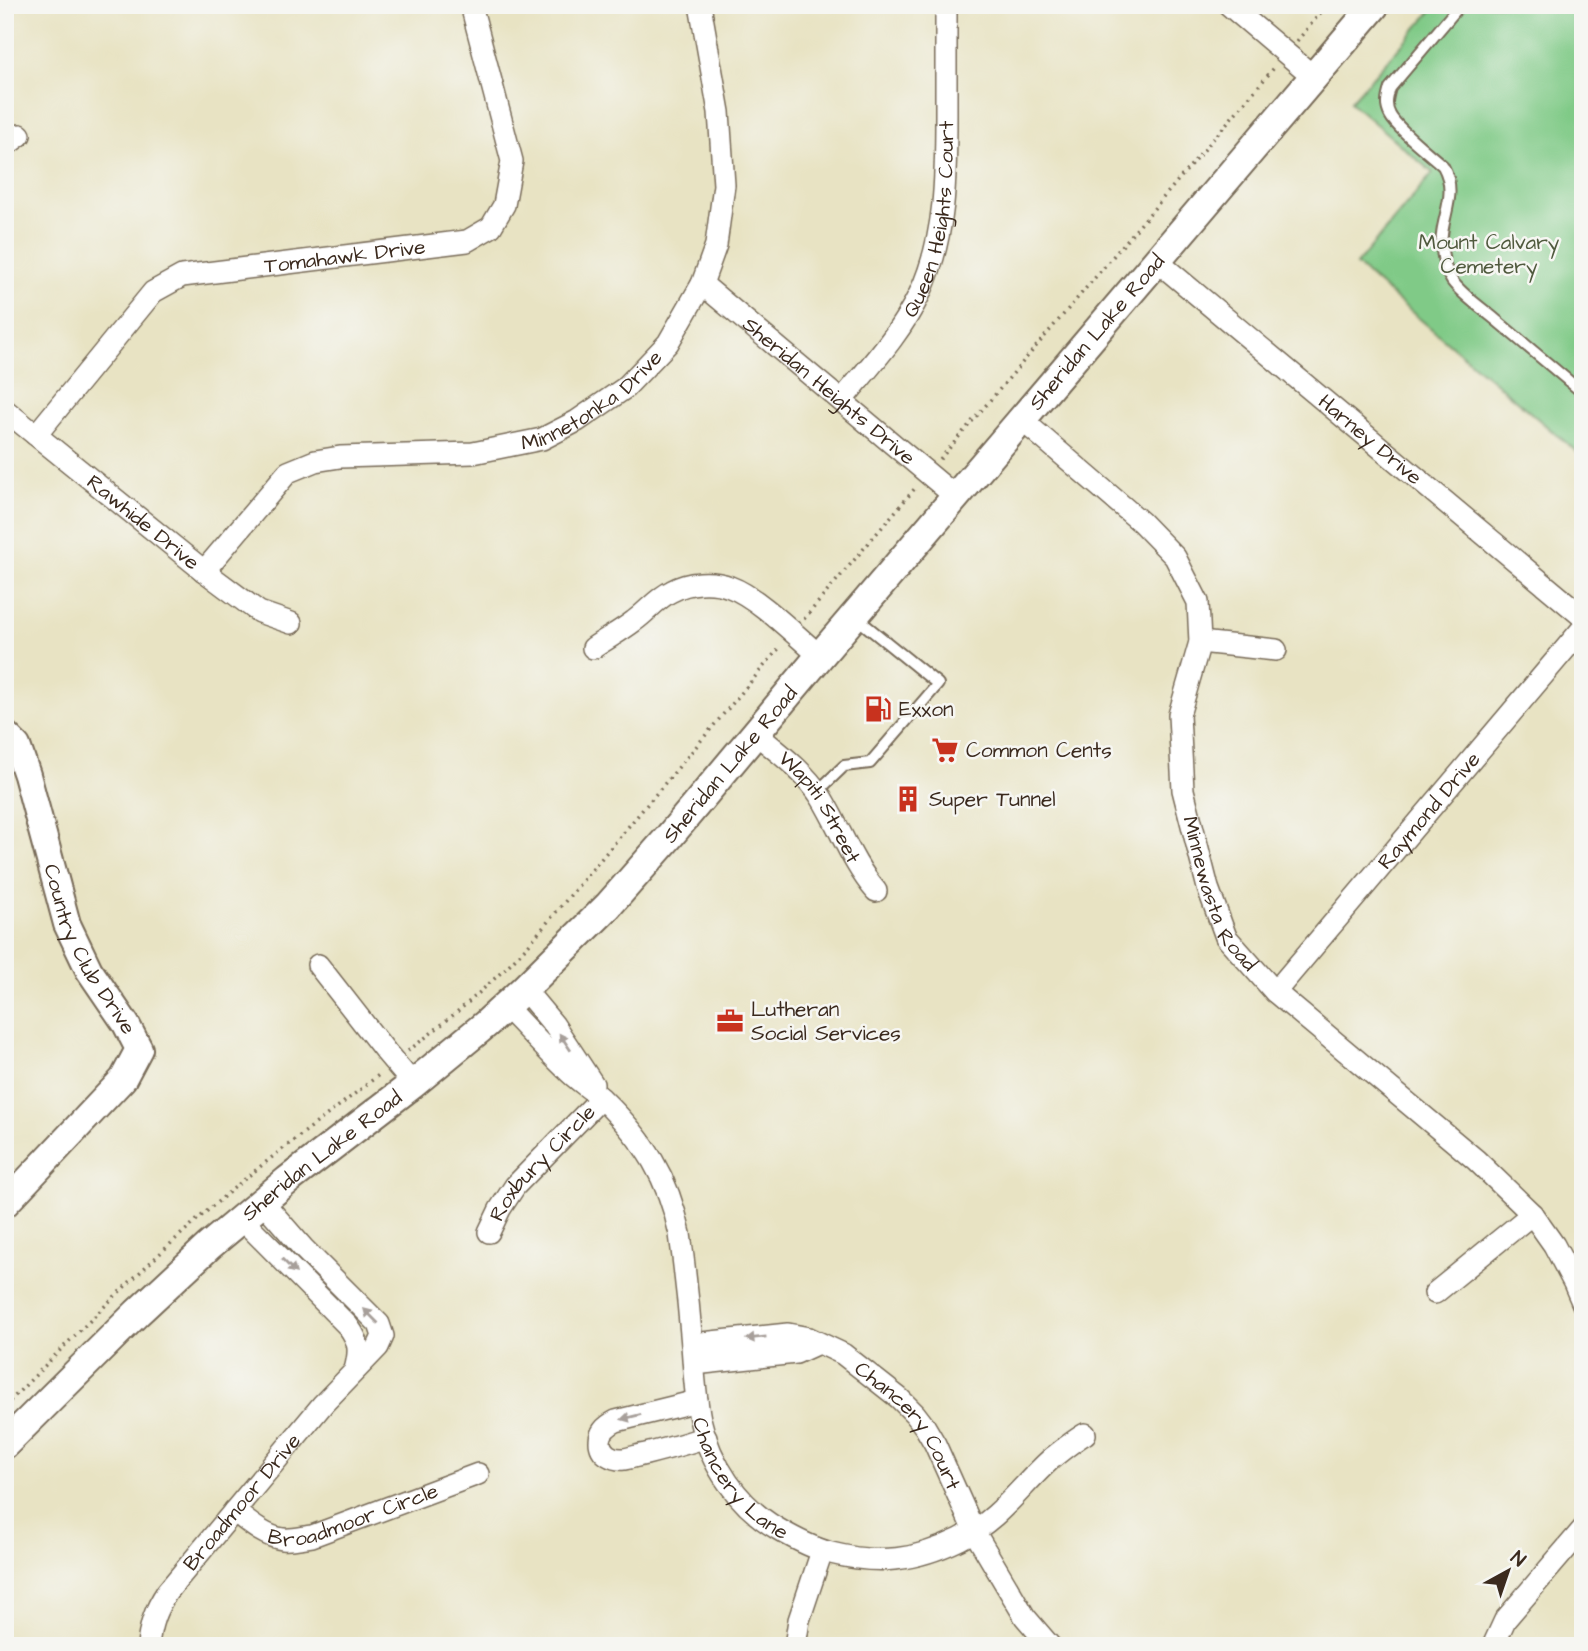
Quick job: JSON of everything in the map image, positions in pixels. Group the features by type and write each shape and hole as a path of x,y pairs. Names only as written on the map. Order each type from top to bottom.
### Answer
{"main road":[{"name":"Sheridan Lake Road","path":"5,1444 137,1313 251,1210 454,1051 515,998 617,897 1376,5"}],"street":[{"name":"Tomahawk Drive","path":"36,435 153,292 182,276 467,241 491,227 504,205 512,161 471,5"},
{"name":"Minnetonka Drive","path":"204,571 288,472 315,461 340,457 473,453 542,439 577,421 625,387 668,342 702,284 716,245 724,185 719,113 700,5"},
{"path":"1230,5 1314,77"},
{"name":"Queen Heights Court","path":"842,400 890,341 910,311 934,251 944,199 946,169 946,14"},
{"name":"Harney Drive","path":"1157,261 1583,617"},
{"name":"Sheridan Heights Drive","path":"702,284 956,497"},
{"name":"Rawhide Drive","path":"5,410 204,571 259,612 291,623"},
{"name":"Minnewasta Road","path":"1022,420 1142,522 1175,557 1198,602 1200,642 1179,715 1183,790 1208,888 1226,937 1275,992 1476,1160 1532,1214 1554,1245 1583,1304"},
{"path":"593,648 634,621 668,593 691,584 719,584 746,595 820,656"},
{"name":"Raymond Drive","path":"1275,992 1583,628"},
{"path":"1200,642 1276,650"},
{"name":"Wapiti Street","path":"755,733 787,760 817,792 859,869 876,891"},
{"name":"Country Club Drive","path":"5,734 17,746 27,775 67,924 89,970 126,1024 139,1049 123,1079 5,1204"},
{"path":"318,965 413,1084"},
{"name":"Chancery Lane","path":"515,998 554,1025 601,1098 641,1143 666,1185 680,1234 700,1420 715,1461 726,1480 739,1497 769,1524 822,1551 859,1558 894,1560 943,1547 989,1521 1050,1460 1085,1434"},
{"name":"Roxbury Circle","path":"489,1232 515,1186 601,1098"},
{"name":"Broadmoor Drive","path":"148,1646 158,1605 177,1578 323,1404 369,1357 383,1336 379,1324 303,1248 251,1210"},
{"path":"1434,1293 1532,1214"},
{"name":"Chancery Court","path":"693,1354 796,1353 818,1343 843,1354 899,1398 925,1427 974,1531 1025,1617 1050,1646"},
{"path":"697,1401 616,1421 602,1432 600,1442 608,1456 624,1459 706,1437"},
{"name":"Broadmoor Circle","path":"234,1511 268,1534 281,1539 293,1539 312,1536 478,1474"},
{"path":"1496,1645 1505,1620 1583,1529"},
{"path":"795,1646 799,1620 822,1551"}],"lane":[{"path":"1460,5 1390,88 1386,98 1387,108 1394,121 1443,166 1447,173 1451,190 1441,247 1452,281 1583,393"},
{"path":"817,792 844,766 870,763 938,684 854,616"}],"path":[{"path":"5,1406 117,1293 190,1225 478,995 514,960 1327,5"}],"green space":[{"name":"Mount Calvary Cemetery","path":"1437,5 1583,5 1583,457 1356,265 1433,173 1350,102"}],"place":[{"name":"Exxon","path":"878,709"},
{"name":"Common Cents","path":"945,750"},
{"name":"Super Tunnel","path":"908,799"},
{"name":"Lutheran Social Services","path":"730,1021"}]}
